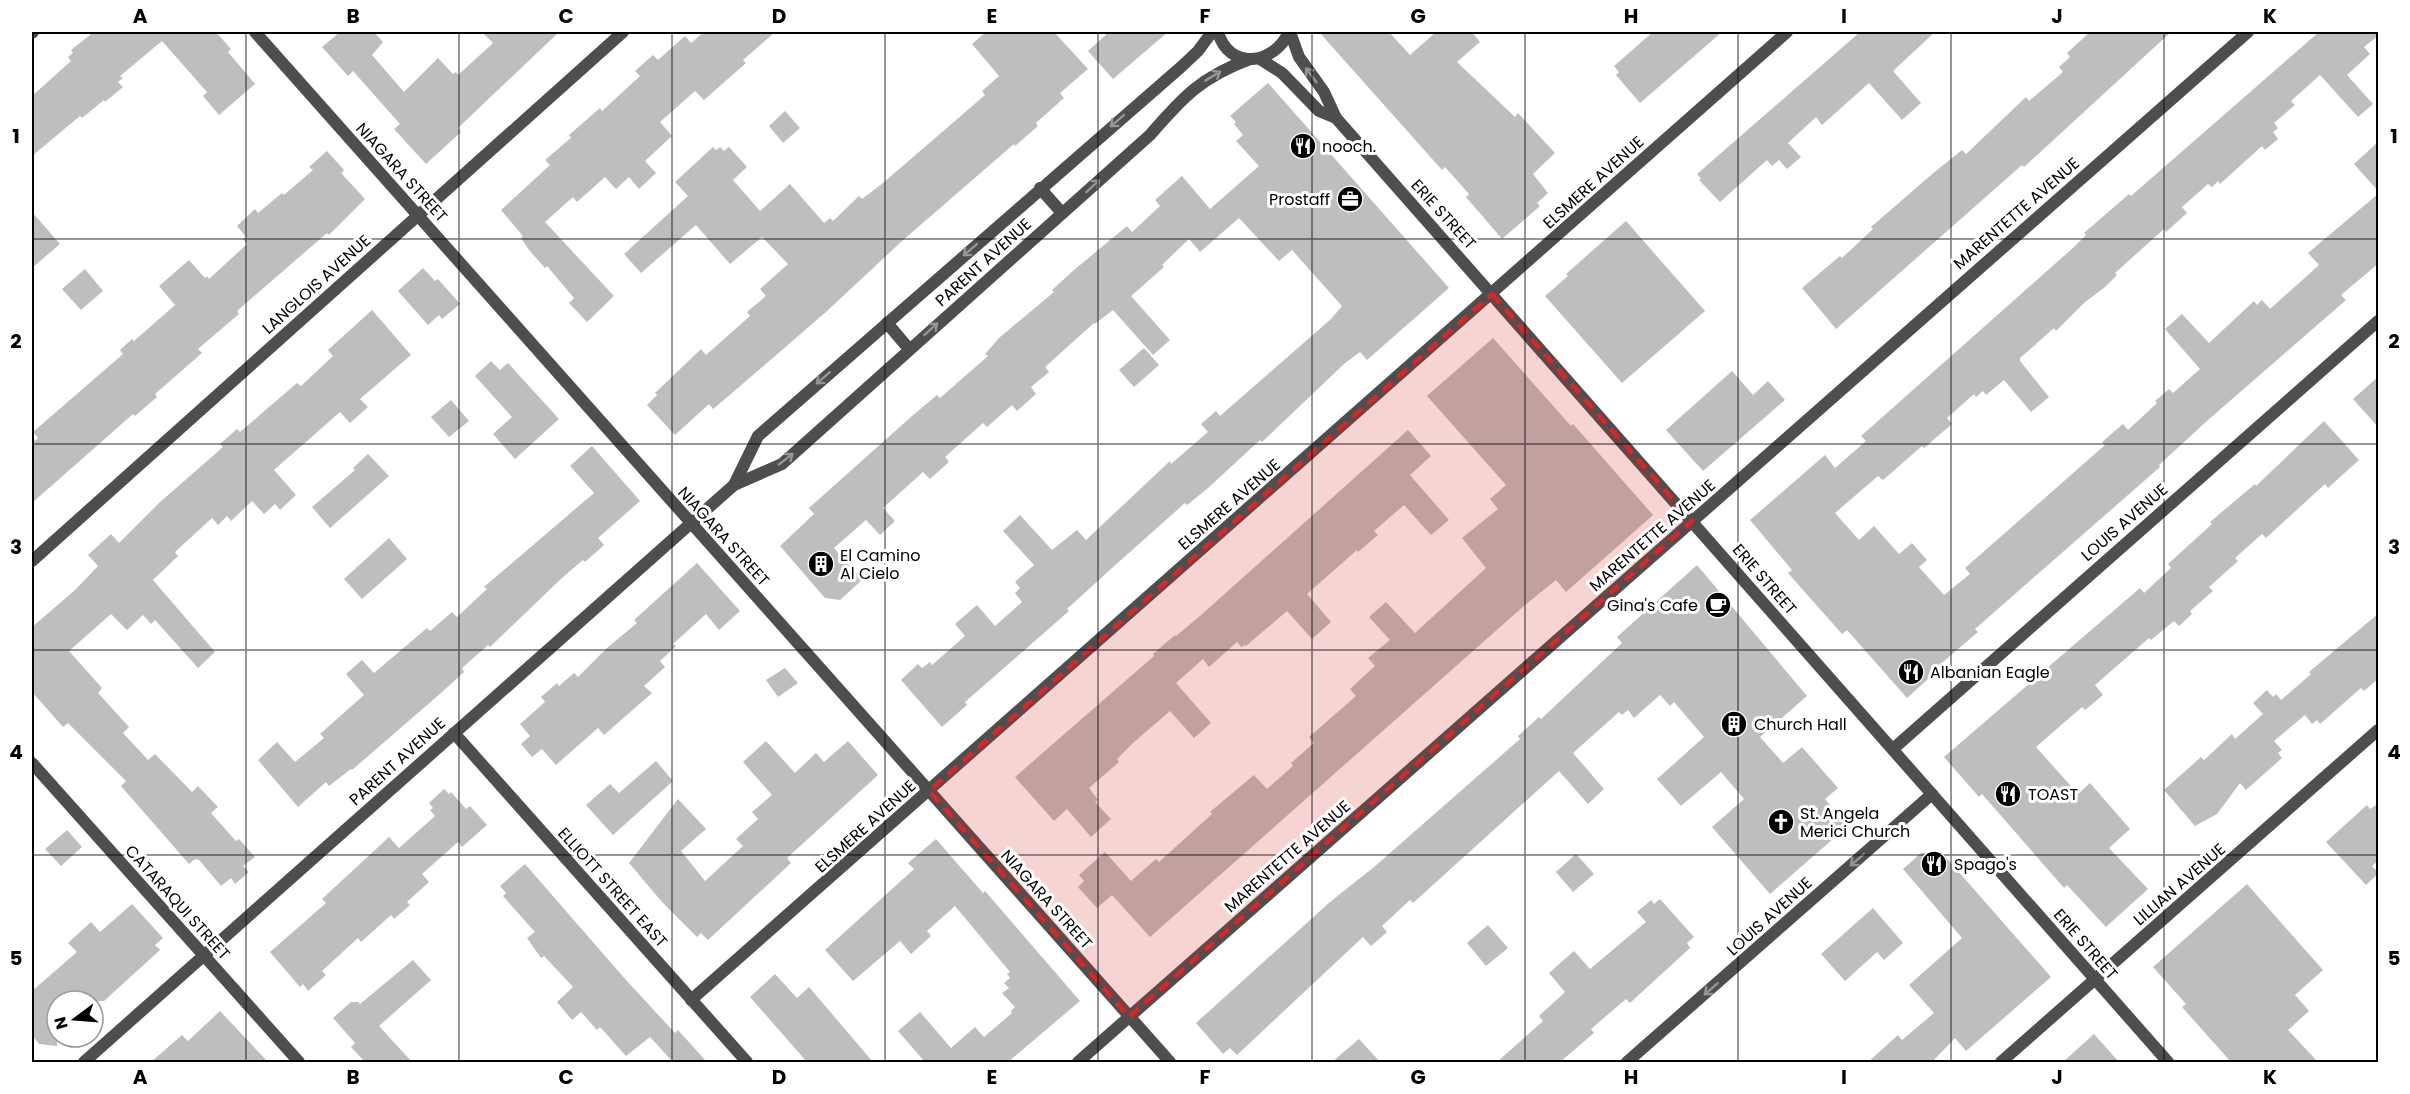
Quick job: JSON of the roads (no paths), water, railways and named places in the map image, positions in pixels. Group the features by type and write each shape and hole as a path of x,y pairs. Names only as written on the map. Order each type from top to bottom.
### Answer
{"street":[{"name":"NIAGARA STREET","path":"255,32 1170,1062"},
{"name":"LANGLOIS AVENUE","path":"32,561 623,32"},
{"name":"PARENT AVENUE","path":"734,485 758,436 1198,51 1212,32"},
{"name":"ERIE STREET","path":"1218,32 1227,48 1237,56 1255,59 1282,73 1319,111 1336,118"},
{"name":"PARENT AVENUE","path":"84,1062 690,522 734,485 782,464 1150,135 1181,100 1210,76 1275,52 1284,43 1289,32"},
{"name":"ERIE STREET","path":"1289,32 1299,57 1324,92 1336,118 2168,1062"},
{"name":"ELSMERE AVENUE","path":"691,1000 1787,32"},
{"name":"MARENTETTE AVENUE","path":"1078,1062 2248,32"},
{"path":"1040,188 1062,213"},
{"name":"LOUIS AVENUE","path":"1893,749 2379,321"},
{"path":"886,323 909,349"},
{"name":"LILLIAN AVENUE","path":"2001,1062 2379,730"},
{"name":"ELLIOTT STREET EAST","path":"454,733 747,1062"},
{"name":"CATARAQUI STREET","path":"32,763 299,1062"},
{"name":"LOUIS AVENUE","path":"1627,1062 1932,794"}],"place":[{"name":"nooch.","path":"1303,146"},
{"name":"Prostaff","path":"1350,199"},
{"name":"El Camino Al Cielo","path":"821,564"},
{"name":"Gina's Cafe","path":"1718,605"},
{"name":"Albanian Eagle","path":"1911,672"},
{"name":"Church Hall","path":"1734,724"},
{"name":"TOAST","path":"2008,794"},
{"name":"St. Angela Merici Church","path":"1781,822"},
{"name":"Spago's","path":"1934,864"}]}
